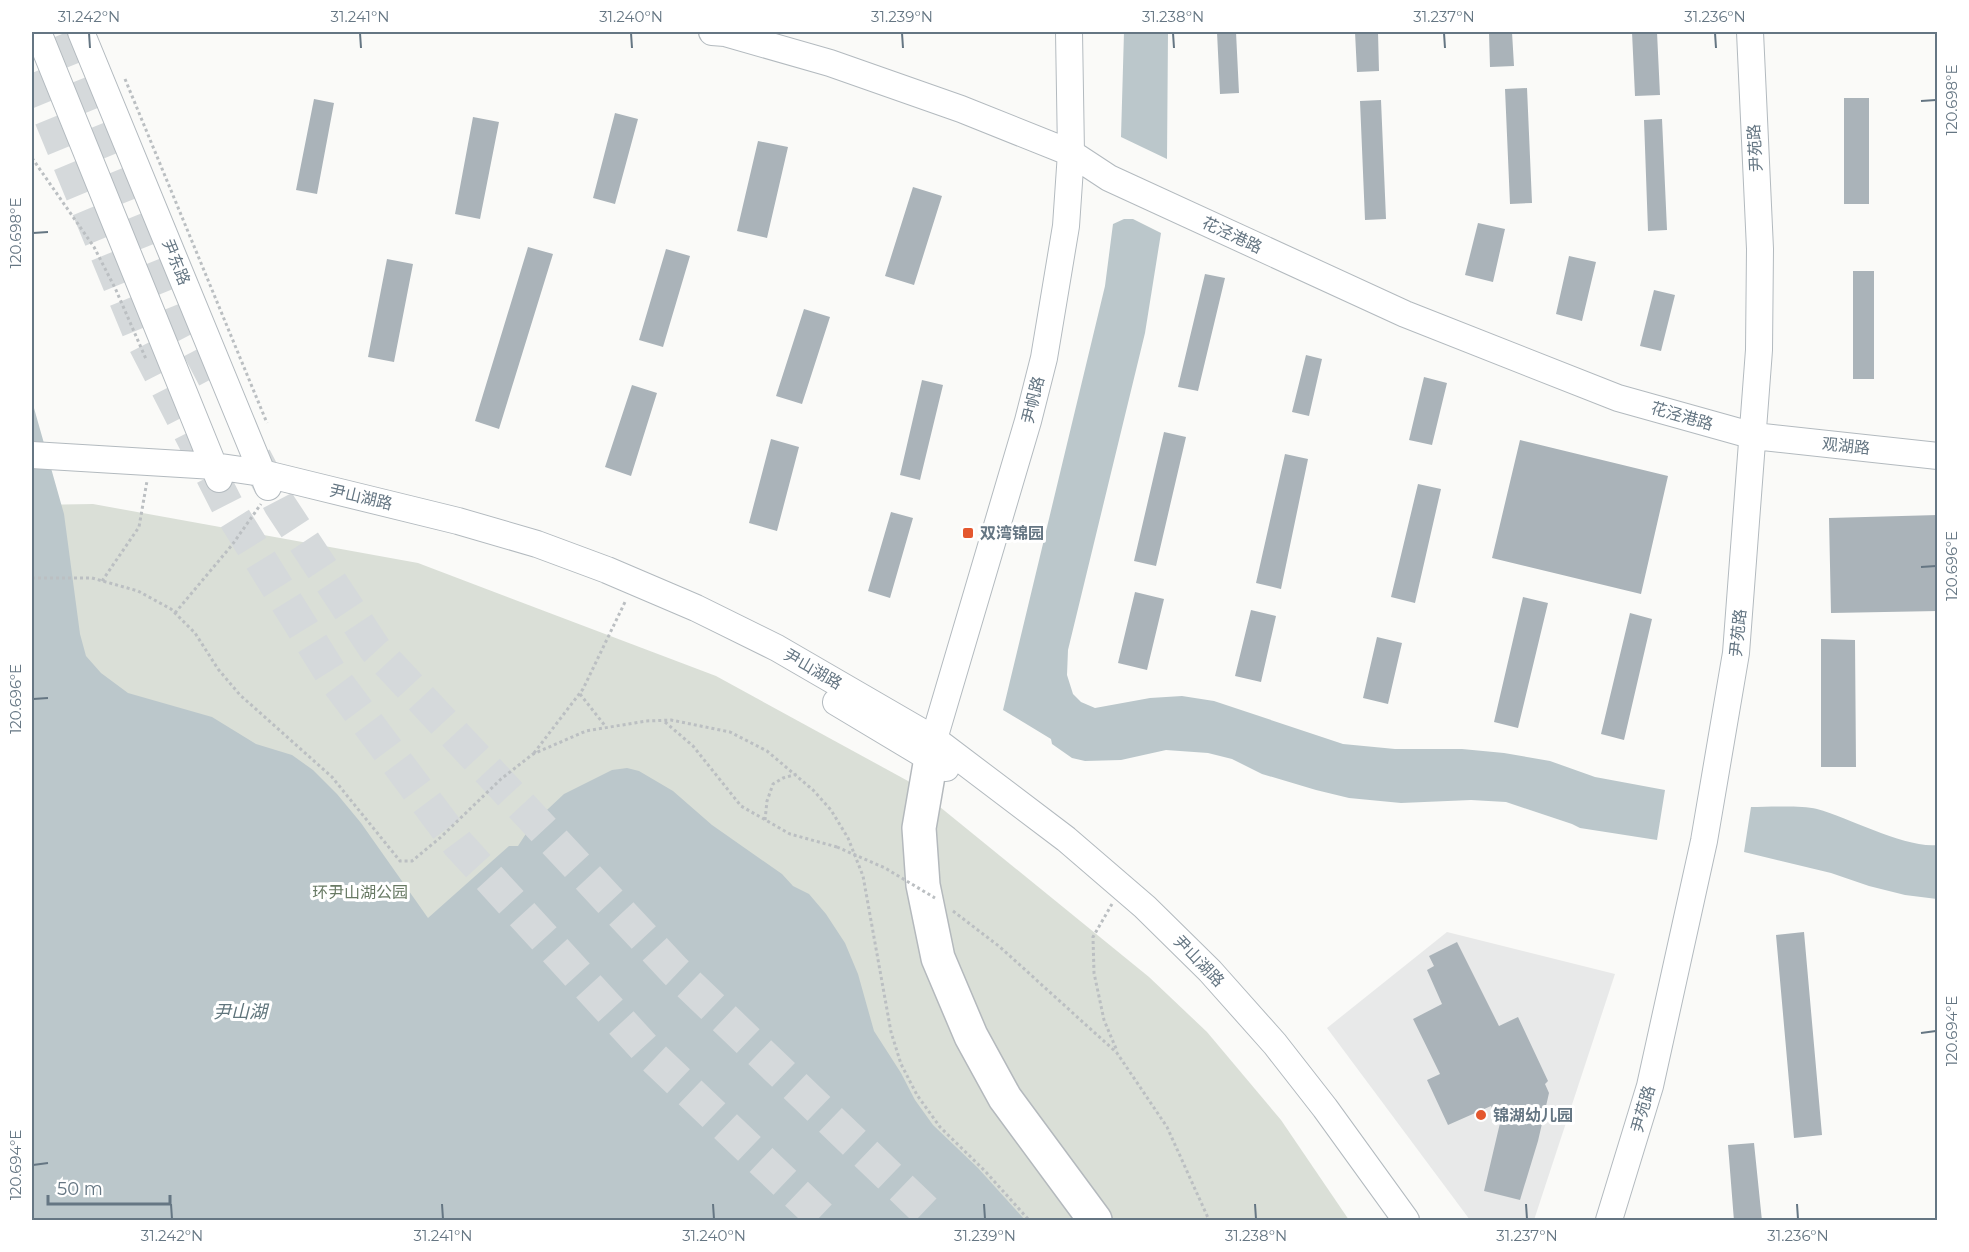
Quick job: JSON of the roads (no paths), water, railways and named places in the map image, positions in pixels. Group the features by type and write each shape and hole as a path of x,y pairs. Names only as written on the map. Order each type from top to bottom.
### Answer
{"highway":[{"path":"932,748 919,828 923,885 938,958 971,1036 1005,1098 1095,1221"}],"main road":[{"path":"83,32 41,39 218,475"},
{"name":"尹东路","path":"83,32 266,483"},
{"name":"花泾港路","path":"712,32 725,33 830,63 962,109 1071,153 1109,178 1405,314 1618,398 1754,436"},
{"name":"尹帆路","path":"932,748 1044,358 1066,226 1071,153 1069,32"},
{"name":"尹苑路","path":"1609,1221 1650,1086 1704,841 1737,653 1760,350 1760,249 1750,32"},
{"name":"观湖路","path":"1754,436 1938,456"},
{"name":"尹山湖路","path":"49,461 147,478 218,475"},
{"name":"尹山湖路","path":"32,471 49,461 218,475 459,521 537,544 607,570 696,608 777,648 932,748 1066,839 1145,908 1210,971 1275,1044 1325,1108 1406,1221"},
{"name":"尹山湖路","path":"266,483 459,538 550,567 627,596 691,624 772,664 932,748 1142,927 1207,991 1271,1064 1322,1128 1388,1221"}],"water":[{"path":"1124,32 1168,32 1167,159 1121,137"},
{"path":"1124,219 1133,219 1161,233 1145,333 1068,650 1067,675 1073,694 1081,702 1095,708 1150,698 1182,696 1214,701 1343,744 1395,749 1462,749 1550,761 1595,777 1665,790 1657,840 1580,828 1506,802 1471,800 1401,803 1349,798 1262,774 1232,759 1208,753 1166,750 1121,760 1085,761 1072,758 1052,744 1051,739 1003,710 1105,286 1113,224"},
{"name":"尹山湖","path":"32,401 64,514 80,634 86,656 101,673 128,693 212,717 256,744 292,755 313,770 361,823 428,918 509,846 518,846 533,823 564,794 612,770 627,768 639,771 673,791 712,825 782,874 793,886 809,894 826,914 845,943 858,974 874,1031 915,1100 933,1125 978,1168 1025,1220 32,1220"},
{"path":"1751,807 1817,809 1909,842 1937,845 1937,899 1905,895 1831,873 1744,852"}],"tunnel":[{"path":"67,32 183,319 216,382"},
{"path":"32,73 140,335 229,509 333,677 458,844 653,1057 824,1220"},
{"path":"255,457 280,505 375,649 675,971 935,1220"}],"place":[{"name":"双湾锦园","path":"968,533"},
{"name":"锦湖幼儿园","path":"1481,1115"}],"park label":[{"name":"环尹山湖公园","path":"360,892"}]}
